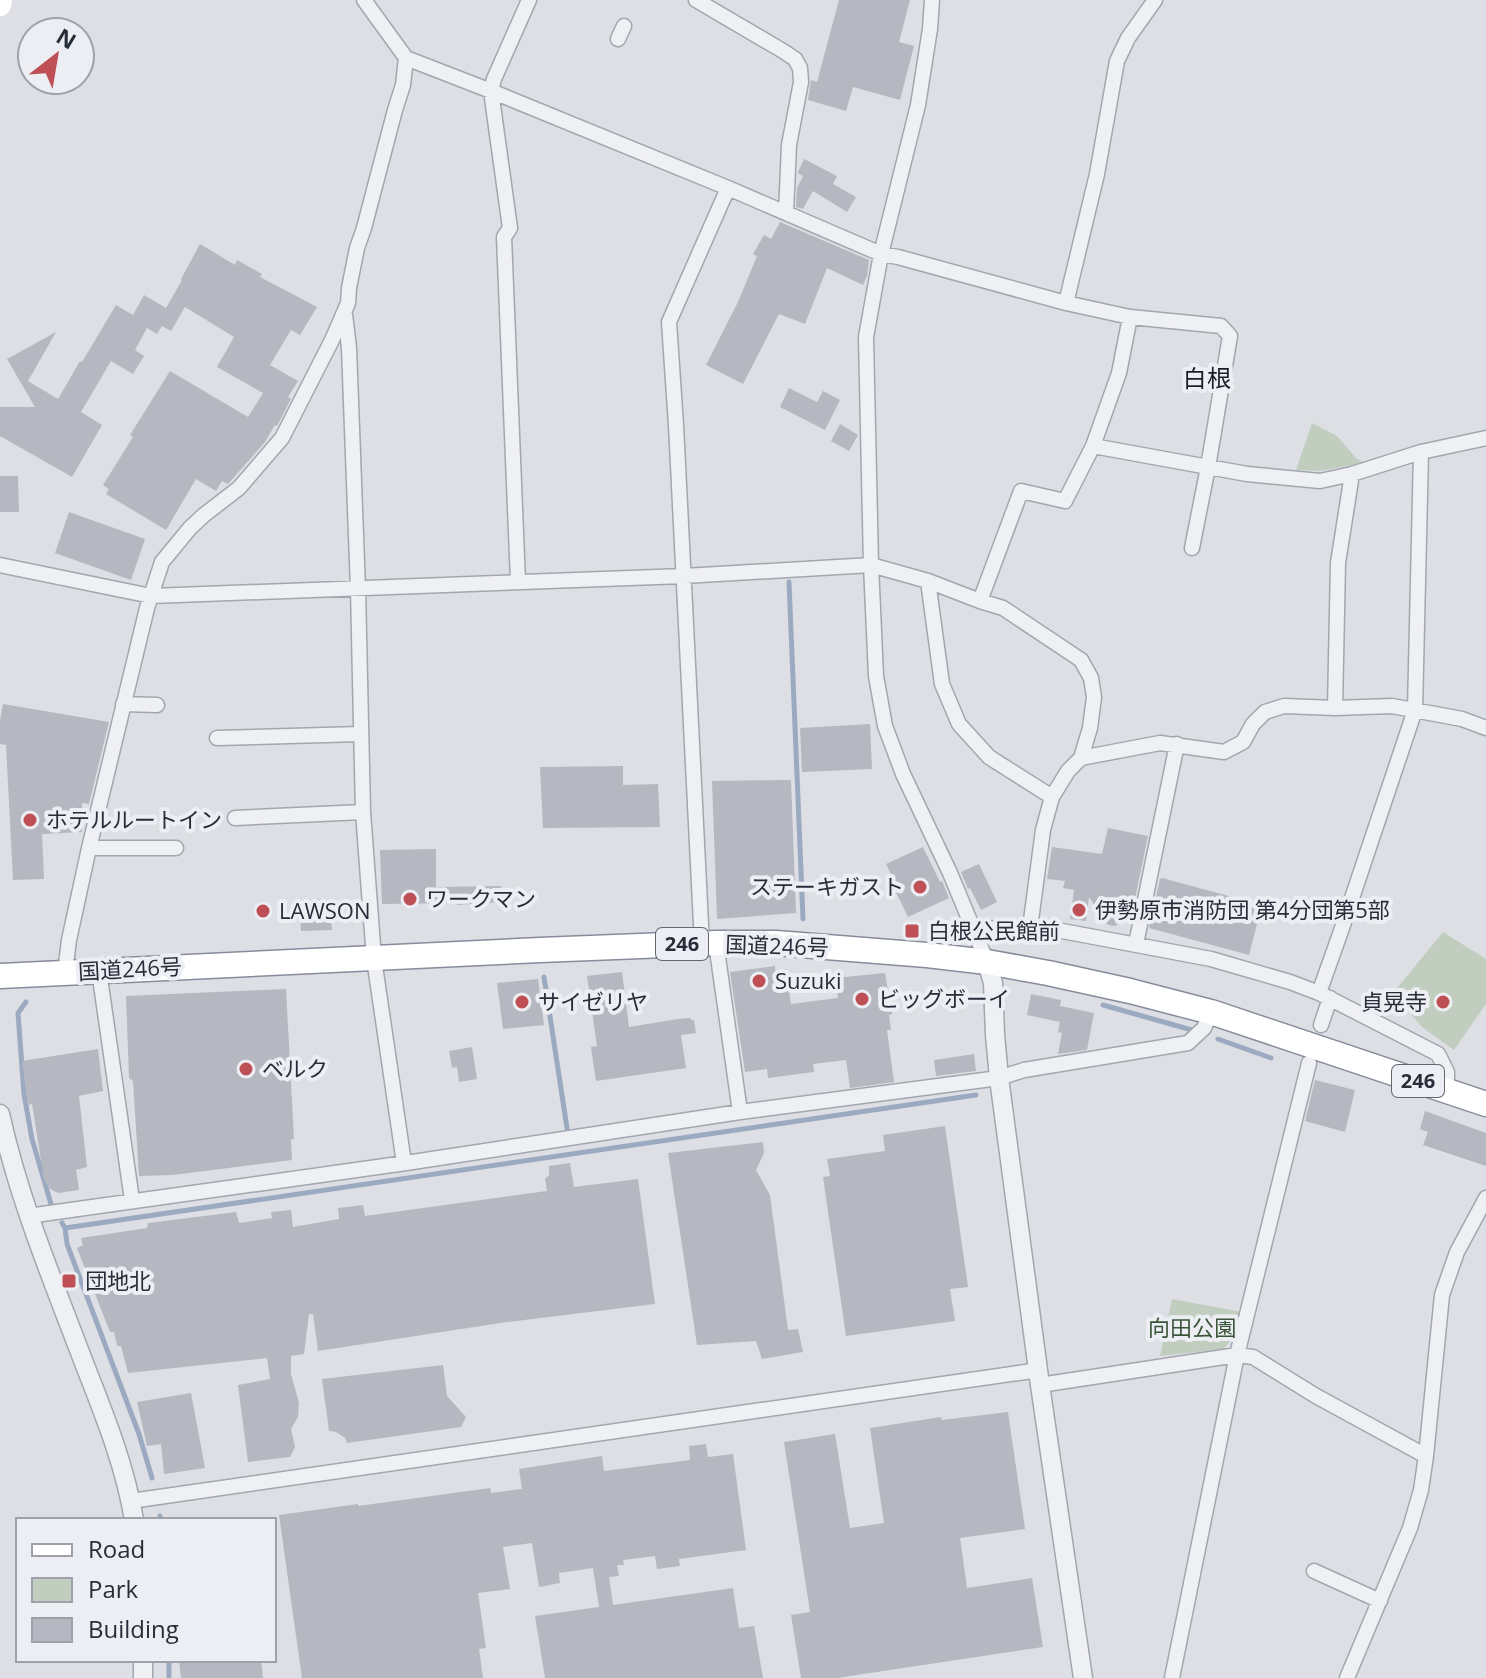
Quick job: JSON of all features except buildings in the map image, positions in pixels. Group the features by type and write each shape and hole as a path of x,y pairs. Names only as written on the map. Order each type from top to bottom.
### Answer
{"highway":[{"name":"国道246号","path":"0,976 709,943 776,943 927,955 987,962 1130,991 1211,1012 1486,1104"}],"street":[{"path":"364,0 406,58 728,188 881,254 1130,317 1221,326 1230,336 1192,548"},
{"path":"518,582 504,237 510,228 491,91 529,0"},
{"path":"696,0 783,51 795,59 800,68 801,82 789,145 786,213"},
{"path":"932,0 918,105 881,254 866,337 876,676 885,726 903,774 974,928 993,983 999,1078 1083,1678"},
{"path":"1066,303 1097,174 1117,61 1128,38 1155,0"},
{"path":"65,972 69,940 123,704 162,562 190,528 239,488 282,438 345,314 357,248 403,85 406,58"},
{"path":"728,188 669,322 709,943 740,1112"},
{"path":"345,314 358,589 363,812 374,959 404,1163"},
{"path":"980,601 1021,491 1065,501 1093,446 1119,373 1130,317"},
{"path":"1093,446 1247,474 1320,481 1421,452 1486,438"},
{"path":"1321,1025 1324,995 1341,931 1415,710 1421,452"},
{"path":"1335,708 1338,563 1352,474"},
{"path":"0,565 151,596 684,576 871,565 928,581 1003,608 1081,660 1091,678 1094,697 1090,728 1081,758 1068,771 1052,797 1043,830 1030,928"},
{"path":"928,581 942,684 959,724 989,757 1052,797"},
{"path":"123,704 157,705"},
{"path":"1081,758 1160,743 1224,752 1243,742 1253,724 1265,712 1284,706 1392,706 1462,719 1486,728"},
{"path":"217,738 360,734"},
{"path":"1136,944 1177,744"},
{"path":"235,818 363,812"},
{"path":"89,848 176,848"},
{"path":"974,928 1057,930 1211,959 1290,982 1324,995 1438,1054 1447,1072 1447,1091"},
{"path":"99,971 132,1200"},
{"path":"28,1216 740,1112 999,1078 1024,1070 1188,1043 1204,1028 1211,1012"},
{"path":"1172,1678 1237,1355 1309,1063"},
{"path":"0,1114 28,1216 114,1444 134,1518"},
{"path":"1347,1678 1410,1528 1421,1490 1426,1456 1442,1295 1457,1252 1486,1198"},
{"path":"131,1501 1040,1377 1237,1355 1253,1357 1316,1396 1426,1456"},
{"path":"1314,1571 1380,1601"}],"green space":[{"path":"1312,423 1337,436 1364,463 1319,471 1296,470"},
{"name":"貞晃寺","path":"1443,932 1486,959 1486,1004 1454,1050 1422,1027 1393,993"},
{"name":"向田公園","path":"1172,1299 1242,1312 1234,1337 1223,1349 1160,1356"}],"waterway":[{"path":"789,582 803,919"},
{"path":"544,977 567,1128"},
{"path":"26,1002 18,1013 24,1094 32,1139 51,1204"},
{"path":"1103,1005 1192,1030"},
{"path":"1218,1039 1271,1058"},
{"path":"65,1228 976,1095"},
{"path":"62,1223 152,1478"},
{"path":"169,1662 169,1678"}],"place":[{"name":"ホテルルートイン","path":"30,820"},
{"name":"ステーキガスト","path":"920,887"},
{"name":"ワークマン","path":"410,899"},
{"name":"伊勢原市消防団 第4分団第5部","path":"1079,910"},
{"name":"LAWSON","path":"263,911"},
{"name":"白根公民館前","path":"912,931"},
{"name":"Suzuki","path":"759,981"},
{"name":"ビッグボーイ","path":"862,999"},
{"name":"サイゼリヤ","path":"522,1002"},
{"name":"貞晃寺","path":"1443,1002"},
{"name":"ベルク","path":"246,1069"},
{"name":"団地北","path":"69,1281"}],"district":[{"name":"白根","path":"1207,379"}]}
